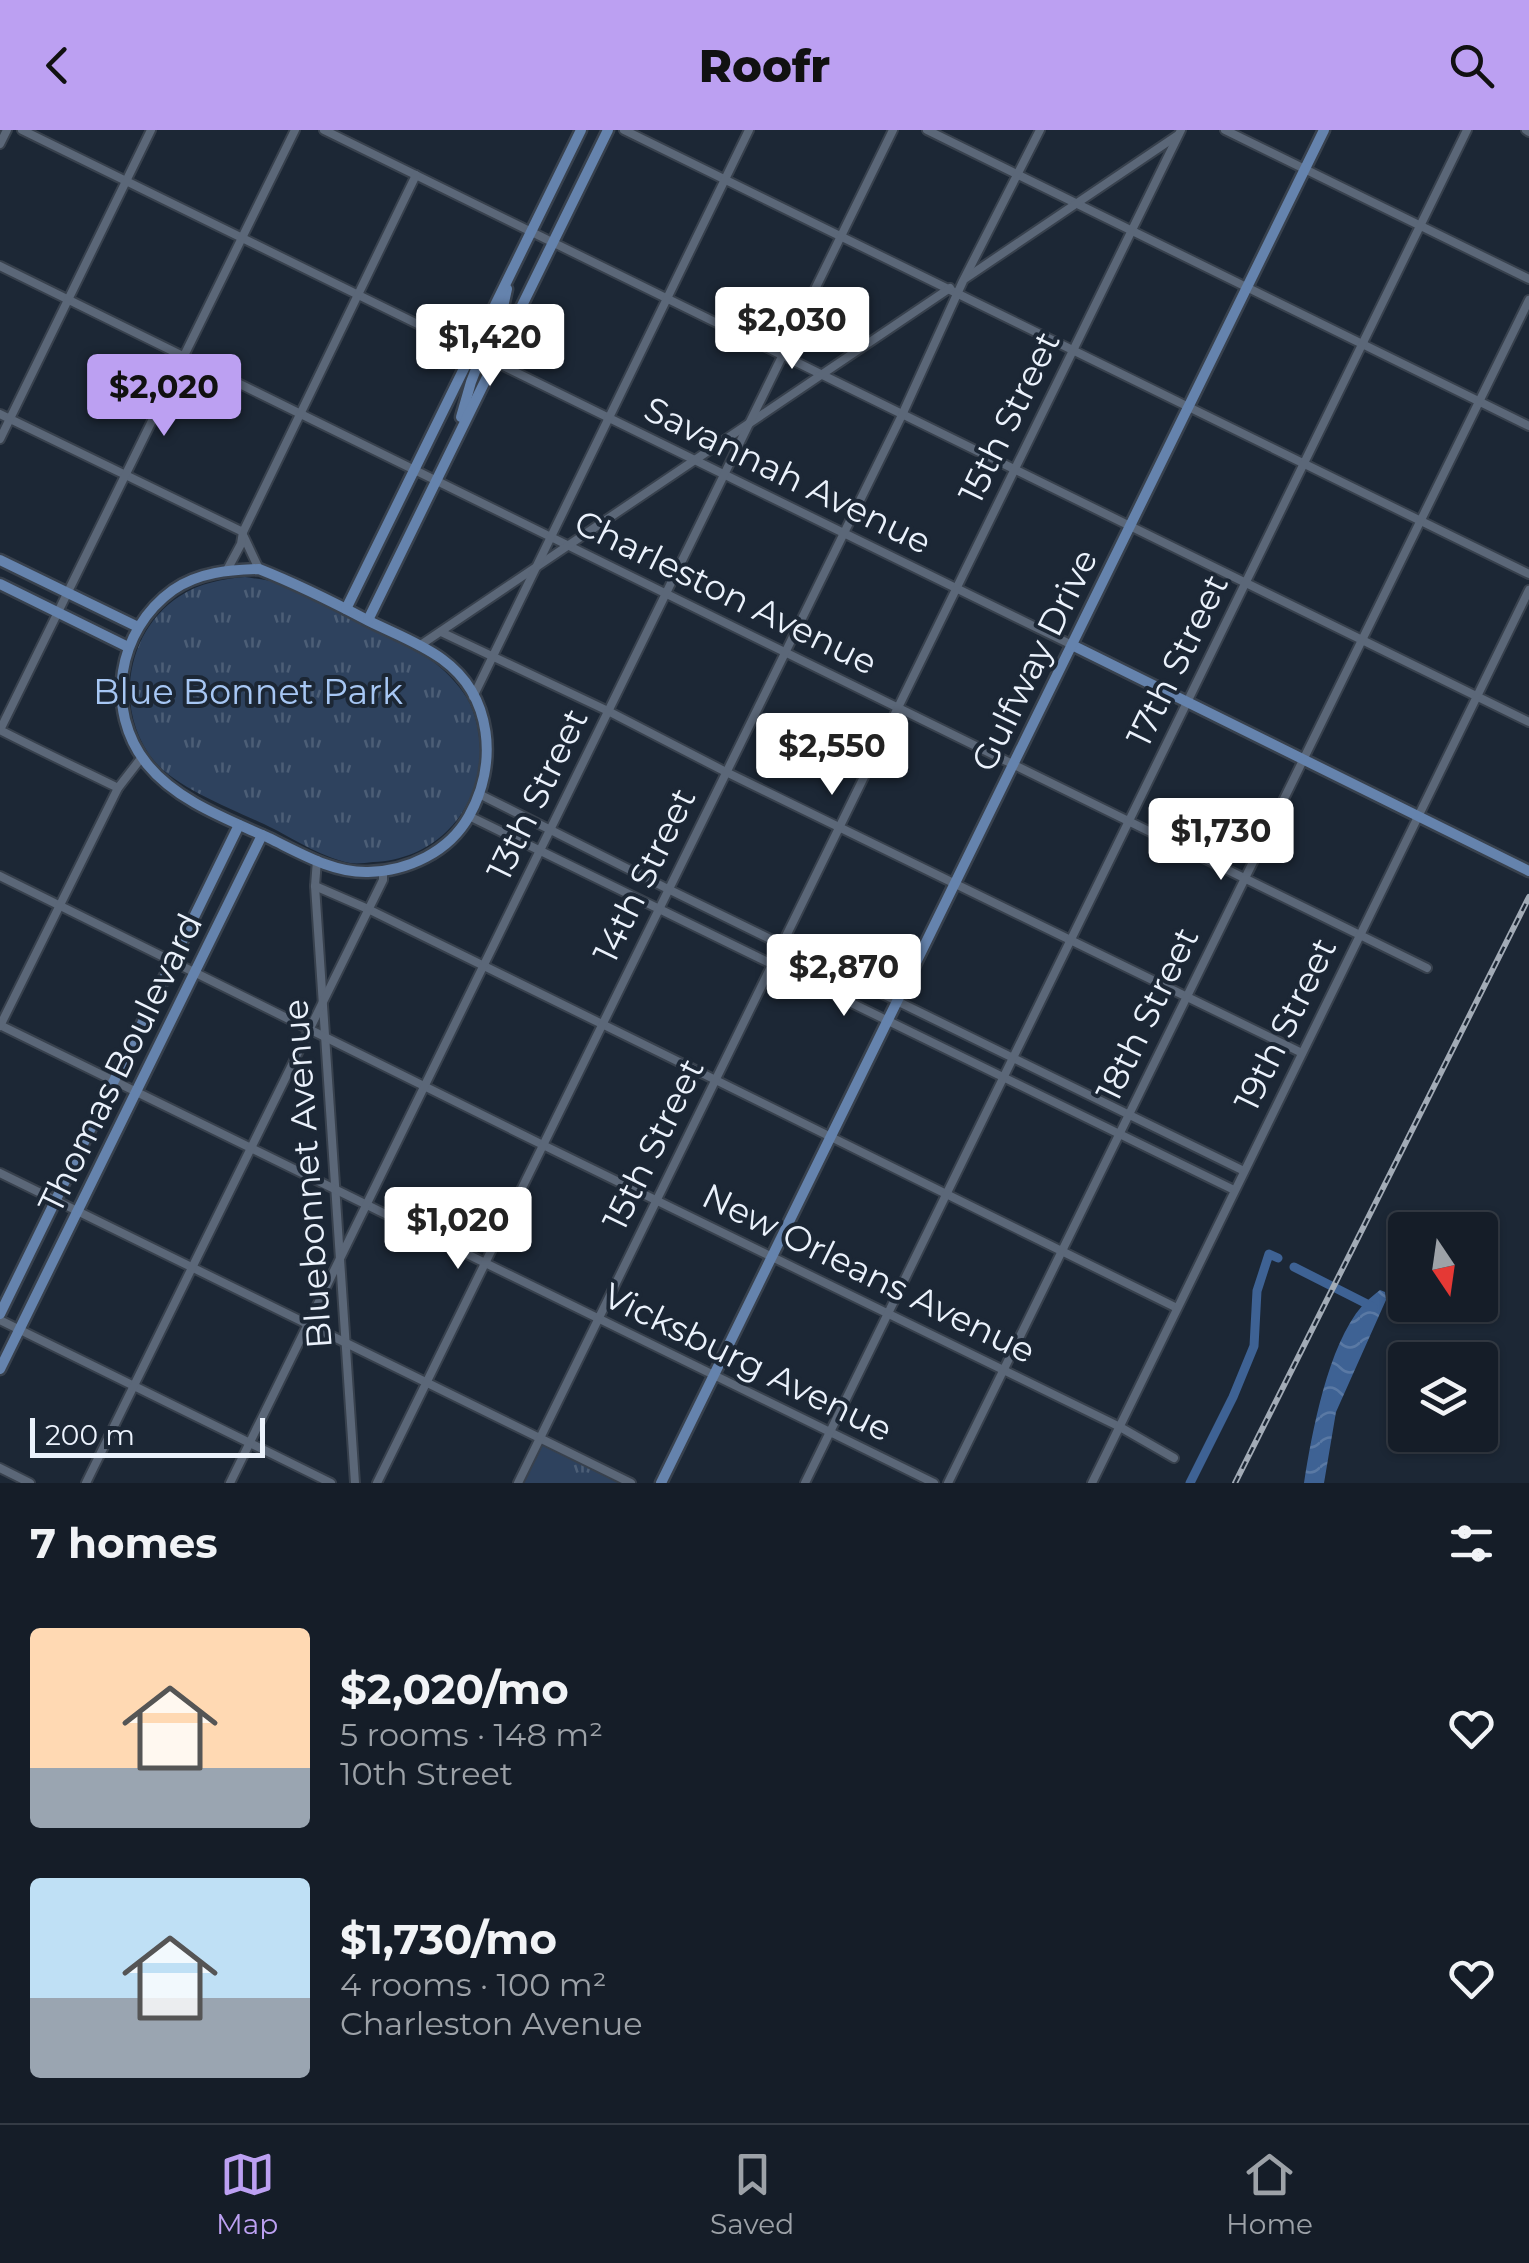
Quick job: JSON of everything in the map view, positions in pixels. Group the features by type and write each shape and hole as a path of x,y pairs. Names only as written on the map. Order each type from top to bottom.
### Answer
{"main road":[{"path":"346,608 580,130"},
{"path":"368,620 608,130"},
{"name":"Gulfway Drive","path":"661,1483 1324,130"},
{"path":"494,362 490,350 508,278"},
{"path":"459,433 478,364 472,351"},
{"path":"0,560 138,626"},
{"path":"259,568 346,608 419,646 455,671 482,715 488,748 480,794 461,828 436,851 412,864 383,870 358,872 317,860 173,789 142,757 128,729 122,700 128,647 138,626 172,591 188,582 226,570 259,568"},
{"path":"0,584 128,647"},
{"name":"Savannah Avenue","path":"1072,645 1529,871"},
{"name":"Thomas Boulevard","path":"0,1317 240,825"},
{"name":"Thomas Boulevard","path":"0,1368 262,835"}],"street":[{"path":"0,144 7,130"},
{"name":"Savannah Avenue","path":"22,130 1072,645"},
{"path":"0,440 151,130"},
{"path":"118,788 0,730 295,130"},
{"path":"324,130 1529,722"},
{"path":"624,130 1529,574"},
{"path":"473,697 749,130"},
{"name":"13th Street","path":"230,1483 894,130"},
{"path":"927,130 1529,426"},
{"path":"963,280 1040,130"},
{"path":"1226,130 1529,279"},
{"name":"17th Street","path":"805,1483 1467,130"},
{"path":"419,646 953,291 963,280 1182,132"},
{"name":"15th Street","path":"518,1483 1182,132"},
{"path":"226,570 416,175"},
{"name":"Charleston Avenue","path":"0,266 1427,968"},
{"name":"14th Street","path":"377,1483 902,415 953,291"},
{"name":"18th Street","path":"948,1483 1529,300"},
{"path":"0,414 243,532"},
{"path":"243,532 259,568"},
{"name":"19th Street","path":"1092,1483 1529,590"},
{"path":"440,632 1302,1053"},
{"path":"0,1026 118,788 142,757"},
{"path":"480,794 1244,1171"},
{"path":"469,816 1234,1190"},
{"name":"Bluebonnet Avenue","path":"317,860 315,886 355,1483"},
{"path":"86,1483 368,909 383,870"},
{"name":"New Orleans Avenue","path":"0,876 1120,1426 1174,1458"},
{"path":"315,886 1177,1308"},
{"name":"Vicksburg Avenue","path":"0,1026 934,1483"},
{"path":"0,1173 632,1483"},
{"path":"0,1317 19,1330 331,1483"},
{"path":"0,1468 30,1483"}],"green space":[{"name":"Blue Bonnet Park","path":"245,577 298,590 410,647 441,668 463,693 478,729 478,772 463,811 434,842 395,859 340,861 194,791 155,762 133,720 130,697 131,673 147,630 161,611 180,596 211,582"},
{"path":"545,1444 624,1483 523,1483"}],"water":[{"path":"1380,1290 1385,1292 1386,1300 1336,1412 1324,1483 1304,1483 1317,1415 1340,1343 1362,1306"}],"waterway":[{"path":"1190,1483 1254,1346 1257,1291 1269,1254 1278,1258"},
{"path":"1294,1267 1373,1307"}],"railway":[{"path":"1235,1483 1529,897"}]}
